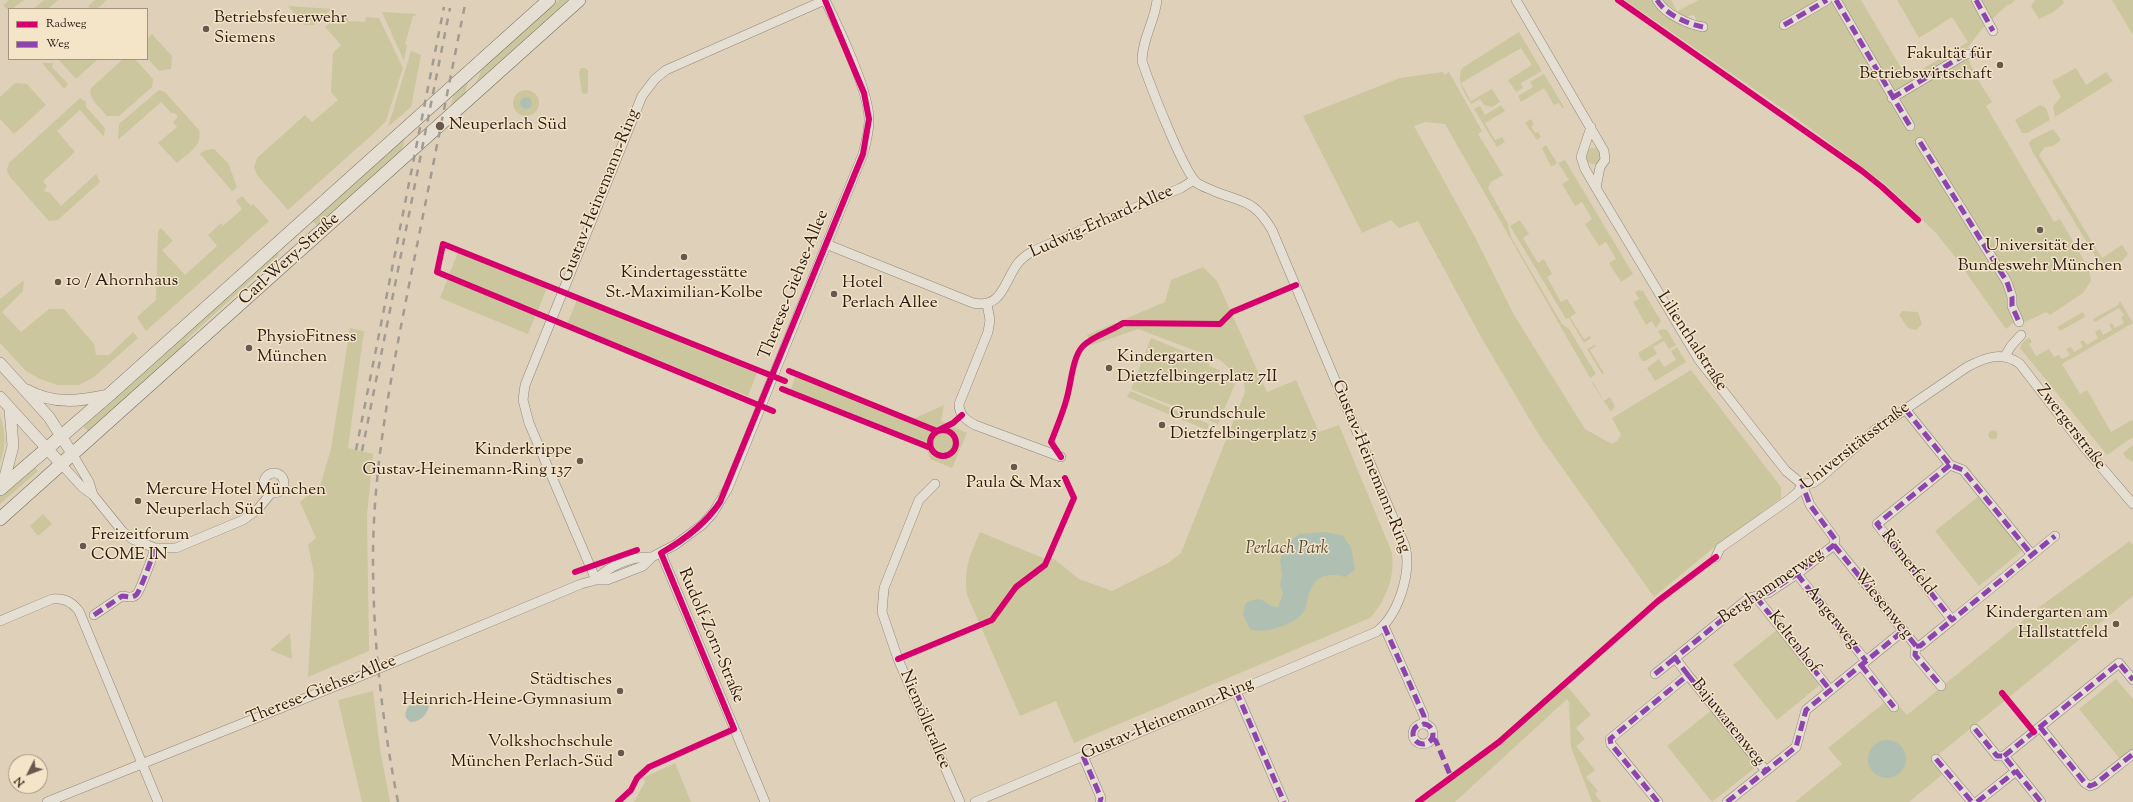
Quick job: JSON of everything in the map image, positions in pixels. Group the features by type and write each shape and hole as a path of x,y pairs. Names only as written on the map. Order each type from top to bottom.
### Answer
{"main road":[{"name":"Carl-Wery-Straße","path":"1,489 110,395 549,0"},
{"name":"Carl-Wery-Straße","path":"0,519 579,0"}],"street":[{"name":"Therese-Giehse-Allee","path":"47,802 363,675 581,584 596,580 615,578 643,566 656,555 675,545 702,525 720,502 863,154 869,119 864,93 825,0"},
{"name":"Gustav-Heinemann-Ring","path":"596,580 529,422 522,400 525,385 617,156 642,96 648,86 666,70 825,0"},
{"path":"1157,0 1156,10 1142,47 1142,61 1176,144 1194,180"},
{"path":"1516,0 1591,127 1605,155 1603,164 1600,167 1596,188"},
{"path":"1657,0 1662,7 1687,23 1702,27"},
{"path":"1784,25 1827,0"},
{"path":"1836,0 1892,98 1910,126"},
{"path":"1976,0 1992,31"},
{"path":"1892,98 1966,54 1977,54"},
{"path":"1591,127 1586,147 1581,153 1583,164 1591,168 1600,167"},
{"path":"1920,142 2007,282 2012,297 2012,306 2019,322"},
{"path":"1586,147 1593,144 1601,148"},
{"name":"Lilienthalstraße","path":"1583,164 1699,360 1786,471 1802,484"},
{"name":"Gustav-Heinemann-Ring","path":"975,802 1376,632 1384,626 1390,617 1406,580 1408,556 1272,230 1263,214 1253,206 1204,187 1194,180"},
{"name":"Ludwig-Erhard-Allee","path":"987,304 994,300 1002,290 1019,262 1033,251 1181,188 1194,180"},
{"path":"826,244 973,303 987,304 990,320 988,332 959,404 962,415 975,425 1061,457"},
{"path":"2006,356 2011,346 2021,335"},
{"name":"Universitätsstraße","path":"1716,557 1720,548 1791,498 1798,492 1802,484 1813,483 1820,478 1875,430 1905,408 1982,359 2006,356"},
{"name":"Zwergerstraße","path":"2006,356 2020,364 2084,447 2133,504"},
{"path":"0,363 48,417 89,482 93,495"},
{"path":"21,387 37,396 57,401 82,400 110,395"},
{"path":"0,397 82,487 93,495 129,537 155,548 176,548 243,520 258,508 272,492"},
{"path":"1,489 13,446 10,408"},
{"path":"1905,408 1950,465 1963,470 2032,555"},
{"name":"Römerfeld","path":"1950,465 1877,524 1952,620"},
{"name":"Niemöllerallee","path":"935,484 919,500 884,588 882,612 898,659 960,802"},
{"name":"Wiesenweg","path":"1802,484 1810,505 1834,542 1916,646 1915,655 1941,686"},
{"path":"1916,646 1920,646 2055,536"},
{"name":"Berghammerweg","path":"1655,674 1749,598 1768,593 1796,574 1834,542"},
{"path":"94,615 122,596 129,598 136,596 139,592 155,548"},
{"name":"Rudolf-Zorn-Straße","path":"656,555 764,802"},
{"name":"Angerweg","path":"1796,574 1864,663 1894,707"},
{"name":"Keltenhof","path":"1756,597 1830,690"},
{"path":"0,621 52,599 62,599 74,605 81,615 158,802"},
{"path":"1384,626 1424,716 1424,724"},
{"name":"Keltenhof","path":"1800,730 1806,710 1903,631"},
{"path":"1658,802 1611,744 1610,739 1688,675 1675,658"},
{"path":"1975,729 1997,756 2004,756 2120,663 2133,680"},
{"name":"Bajuwarenweg","path":"1688,675 1766,771"},
{"path":"1236,691 1282,800"},
{"path":"2040,727 2085,783 2090,786 2096,784 2133,754"},
{"name":"Bajuwarenweg","path":"1727,802 1796,747 1800,730"},
{"path":"1083,756 1101,798 1100,802"},
{"path":"2004,756 2041,802"},
{"path":"1936,759 1972,802"},
{"path":"1977,802 2016,771"}],"green space":[{"path":"9,0 24,0 13,8 8,8 8,10 3,5"},
{"path":"44,0 58,0 49,8 34,8"},
{"path":"95,0 107,0 98,8 90,8 88,6"},
{"path":"559,0 569,0 475,85 482,69"},
{"path":"1625,0 1654,0 1655,6 1692,30 1702,31 1694,15 1685,17 1661,0 1671,0 1677,11 1699,0 1861,0 1907,78 1968,42 1952,17 1919,38 1897,0 2015,0 2011,4 2007,5 1981,30 1966,50 1970,64 1992,102 1986,106 2054,222 2060,219 2089,269 2091,281 2083,293 2050,315 2046,312 2017,326 2013,323 2006,329 1952,253 1935,232 1885,184 1796,118"},
{"path":"2035,0 2063,0 2064,3 2052,13 2039,19 2031,6"},
{"path":"2112,0 2133,0 2133,35"},
{"path":"288,6 333,9 314,25 305,25"},
{"path":"382,12 416,14 413,16 405,44 407,45 404,61"},
{"path":"341,13 348,14 348,21 365,22 366,17 379,18 403,68 386,121 288,210 257,175 254,167 257,158 305,115 312,122 338,100 331,92 333,53 341,45 325,27"},
{"path":"1519,32 1542,71 1521,83 1523,88 1516,92 1508,80 1532,65 1521,48 1461,83 1471,101 1492,89 1500,102 1492,107 1484,105 1480,99 1471,104 1460,83 1460,73 1462,68"},
{"path":"152,34 172,56 171,69 159,71 148,59 148,38"},
{"path":"411,51 421,55 411,107 388,127"},
{"path":"59,60 97,60 76,79"},
{"path":"122,60 136,60 153,79 152,87 119,116 107,116 95,103 90,92 91,88"},
{"path":"42,63 53,63 52,67 68,84 64,89"},
{"path":"581,68 588,70 588,93 585,94 582,93 579,72"},
{"path":"2076,68 2086,85 2106,72 2113,81 2055,117 2053,106 2061,97 2052,81"},
{"path":"1443,72 1444,75 1449,72 1482,131 1478,134 1503,175 1491,182 1488,188 1508,224 1511,237 1562,324 1569,329 1596,374 1590,378 1445,124 1425,122 1414,126 1475,237 1514,315 1585,429 1612,444 1618,440 1621,435 1612,418 1691,370 1781,487 1781,498 1712,549 1654,597 1539,435 1481,337 1418,221 1399,228 1391,220 1362,233 1303,116 1400,78"},
{"path":"1544,74 1564,107 1562,108 1559,103 1554,105 1544,88 1521,102 1518,96 1533,87 1530,82"},
{"path":"469,78 464,98 450,111 455,88"},
{"path":"15,83 27,84 46,105 14,134 0,119 0,97"},
{"path":"159,90 165,92 199,130 200,136 197,145 177,163 158,143 177,127 173,122 177,118 177,115 171,113 161,102 118,140 119,124"},
{"path":"526,90 535,94 539,103 535,112 526,116 517,112 513,103 517,94"},
{"path":"80,98 86,102 86,107 105,128 104,137 80,110 57,131 75,152 43,181 47,186 44,191 50,193 61,206 96,174 100,182 58,220 49,221 10,177 7,171 9,163"},
{"path":"1501,105 1505,111 1485,123 1495,140 1502,137 1505,142 1497,147 1474,109 1480,106 1485,115"},
{"path":"2040,105 2046,108 2050,120 2027,133 2022,133 2015,120"},
{"path":"1531,119 1534,125 1531,126 1535,133 1538,132 1541,137 1537,140 1525,123"},
{"path":"2053,129 2061,140 2053,146 2045,147 2039,155 2102,258 2122,245 2128,254 2122,261 2104,271 2032,151 2029,143 2031,140"},
{"path":"406,133 401,157 320,229 310,218"},
{"path":"1546,145 1557,163 1551,167 1542,148"},
{"path":"1593,148 1599,150 1601,156 1599,162 1593,164 1587,162 1585,156 1587,150"},
{"path":"214,149 228,163 237,187 232,191 200,154 205,150"},
{"path":"1565,160 1633,274 1621,282 1609,263 1616,259 1606,242 1599,246 1585,224 1592,219 1582,202 1575,206 1562,184 1569,180 1558,163"},
{"path":"242,196 251,206 253,204 269,221 146,331 138,319 138,316 156,300 158,231 161,228 173,241 162,250 185,275 217,246 208,235 221,223 223,226 242,209 236,201"},
{"path":"1520,220 1529,234 1523,238 1538,263 1544,259 1552,274 1547,277 1561,302 1567,299 1576,313 1570,317 1584,339 1590,336 1591,338 1584,343 1569,318 1566,319 1510,226"},
{"path":"275,250 279,255 186,340 185,346 91,435 81,424"},
{"path":"458,252 547,288 528,334 440,298"},
{"name":"Perlach Park","path":"1203,267 1217,281 1267,392 1296,380 1319,432 1339,425 1391,550 1392,568 1389,586 1381,603 1370,618 1074,743 1056,701 1020,716 967,595 966,577 968,563 980,532 1043,558 1053,558 1079,579 1112,591 1168,563 1181,553 1245,392 1244,381 1220,360 1138,329 1092,345 1087,335 1165,302 1171,280"},
{"path":"24,280 23,291 2,312 21,332 49,309 64,309 94,344 96,355 109,355 133,332 138,338 94,377 79,385 58,385 40,379 26,371 0,343 0,299"},
{"path":"1638,290 1643,291 1661,321 1656,328 1652,321 1646,325 1633,302 1639,299 1635,292"},
{"path":"577,300 757,373 748,396 567,324"},
{"path":"2120,301 2133,323 2062,364 2080,394 2087,390 2111,432 2132,420 2133,422 2133,437 2107,455 2020,348 2022,343 2029,337 2032,342 2029,344 2036,356 2049,349 2054,357 2059,355 2062,359 2070,355 2066,349 2071,347 2074,352 2083,347 2080,342 2083,340 2087,345 2098,338 2095,332 2100,329 2103,335 2112,330 2109,324 2112,323 2115,328 2124,323 2121,317 2124,315 2119,308 2095,322 2093,319 2118,305"},
{"path":"1902,311 1918,312 1922,324 1916,330 1908,328 1899,315"},
{"path":"2083,312 2085,317 2060,331 2057,327"},
{"path":"350,328 364,331 348,448 373,454 367,515 369,651 308,677 314,573 308,545 316,538 300,502 320,486 331,449"},
{"path":"1662,329 1667,330 1676,345 1669,349 1664,341 1653,347 1657,354 1645,361 1642,361 1638,353 1662,338 1658,331"},
{"path":"1151,338 1210,362 1209,366 1220,370 1217,377 1235,384 1218,424 1131,389"},
{"path":"1595,345 1596,346 1590,350 1604,373 1602,374 1587,349"},
{"path":"1677,347 1686,362 1655,381 1647,368 1659,359 1664,367 1676,360 1671,351"},
{"path":"798,371 913,419 944,405 941,421 967,433 952,468 930,459 927,450 789,393"},
{"path":"1593,382 1604,401 1610,397 1615,406 1611,412 1592,383"},
{"path":"1130,391 1209,424 1207,430 1127,397"},
{"path":"0,416 4,439 0,463"},
{"path":"1993,430 1998,435 1993,440 1988,435"},
{"path":"2133,445 2133,462 2126,458 2123,453"},
{"path":"34,467 38,471 0,504 0,495"},
{"path":"1980,495 2024,549 1979,586 1935,531"},
{"path":"43,514 52,524 38,536 30,526"},
{"path":"2130,541 2133,545 2133,596 1938,755 1949,769 1909,802 1795,802 1842,764 1828,748 1885,702 1892,710 1898,705 1907,715 2042,605"},
{"path":"1778,629 1822,683 1777,720 1733,665"},
{"path":"290,633 292,659 270,650"},
{"path":"2116,679 2133,699 2133,749 2120,759 2079,709"},
{"path":"1566,685 1591,715 1576,728 1585,739 1576,746 1595,770 1586,777 1598,791 1595,794 1601,802 1592,802 1571,747 1569,703 1567,699 1455,802 1424,802 1501,742"},
{"path":"373,691 380,749 390,802 362,802 338,700"},
{"path":"1712,710 1757,766 1712,802 1667,746"},
{"path":"675,763 691,802 634,802 645,782 643,778"}],"shaded area":[{"path":"524,97 528,97 532,103 528,109 524,109 520,105 520,101"},
{"path":"1323,532 1342,535 1351,547 1355,570 1345,577 1327,575 1318,579 1311,588 1306,607 1296,619 1289,624 1264,631 1250,629 1243,615 1245,604 1257,599 1264,601 1269,605 1278,607 1283,593 1280,585 1282,575 1280,560 1290,541 1299,534"},
{"path":"422,696 427,696 430,700 427,712 422,718 415,722 410,722 406,718 406,711 413,702"},
{"path":"1883,740 1891,740 1901,745 1905,752 1905,766 1901,773 1891,778 1883,778 1873,773 1871,770 1868,763 1868,755 1873,745 1876,743"}],"railway":[{"path":"398,802 387,741 377,651 373,590 376,489 390,384 466,0"},
{"path":"356,450 444,7"},
{"path":"362,451 450,8"}],"marked path":[{"path":"1657,0 1665,10 1677,18 1703,27"},
{"path":"1784,25 1827,0"},
{"path":"1836,0 1910,126"},
{"path":"1976,0 1993,31"},
{"path":"1892,98 1966,54 1977,54"},
{"path":"1920,142 2007,282 2012,297 2012,306 2019,322"},
{"path":"1905,409 1950,465 1963,470 2032,555"},
{"path":"1950,465 1877,524 1952,620 2055,536"},
{"path":"1658,802 1611,744 1610,739 1688,675 1675,658 1749,598 1768,593 1797,574 1834,545 1835,539 1810,505 1802,484"},
{"path":"1834,545 1916,646 1915,655 1941,686"},
{"path":"94,615 122,596 131,597 136,595 143,581 155,548"},
{"path":"1797,574 1866,661"},
{"path":"1756,597 1830,690"},
{"path":"1916,646 1920,646 1952,620"},
{"path":"1384,626 1424,716 1424,724"},
{"path":"1727,802 1796,747 1806,710 1903,631"},
{"path":"1655,674 1675,658"},
{"path":"2004,756 2119,663 2133,680"},
{"path":"1861,665 1894,707"},
{"path":"1688,675 1766,771"},
{"path":"1236,691 1284,802"},
{"path":"1423,724 1430,727 1433,734 1430,741 1423,744 1416,741 1413,734 1416,727 1423,724"},
{"path":"2040,727 2085,783 2090,786 2095,784 2133,754"},
{"path":"1975,729 1997,756 2004,756 2041,802"},
{"path":"1432,738 1436,741 1451,777"},
{"path":"1083,756 1101,798 1100,802"},
{"path":"1936,759 1972,802"},
{"path":"1977,802 2016,771"}],"cycle path":[{"path":"618,802 631,790 637,778 649,767 734,729 661,553 678,543 701,525 720,502 863,154 869,119 864,93 825,0"},
{"path":"1618,0 1862,171 1918,220"},
{"path":"773,411 437,272 443,244 785,381"},
{"path":"1061,457 1051,442 1068,395 1076,357 1087,342 1123,323 1220,324 1232,312 1296,285"},
{"path":"789,371 937,431 953,423 962,415"},
{"path":"782,389 931,448"},
{"path":"943,430 952,434 956,443 952,452 943,456 934,452 930,443 934,434 943,430"},
{"path":"898,659 992,620 1016,587 1045,565 1074,498 1065,478"},
{"path":"575,572 637,550"},
{"path":"1418,802 1499,742 1658,601 1716,557"},
{"path":"2002,693 2034,732"}],"place":[{"name":"Betriebsfeuerwehr Siemens","path":"206,29"},
{"name":"Fakultät für Betriebswirtschaft","path":"2000,65"},
{"name":"Neuperlach Süd","path":"440,126"},
{"name":"Universität der Bundeswehr München","path":"2040,230"},
{"name":"Kindertagesstätte St.-Maximilian-Kolbe","path":"684,257"},
{"name":"10 / Ahornhaus","path":"58,282"},
{"name":"Hotel Perlach Allee","path":"834,294"},
{"name":"PhysioFitness München","path":"249,348"},
{"name":"Kindergarten Dietzfelbingerplatz 7II","path":"1109,368"},
{"name":"Grundschule Dietzfelbingerplatz 5","path":"1162,425"},
{"name":"Kinderkrippe Gustav-Heinemann-Ring 137","path":"580,461"},
{"name":"Paula & Max","path":"1014,467"},
{"name":"Mercure Hotel München Neuperlach Süd","path":"138,501"},
{"name":"Freizeitforum COME IN","path":"83,546"},
{"name":"Kindergarten am Hallstattfeld","path":"2116,624"},
{"name":"Städtisches Heinrich-Heine-Gymnasium","path":"620,691"},
{"name":"Volkshochschule München Perlach-Süd","path":"621,753"}]}
